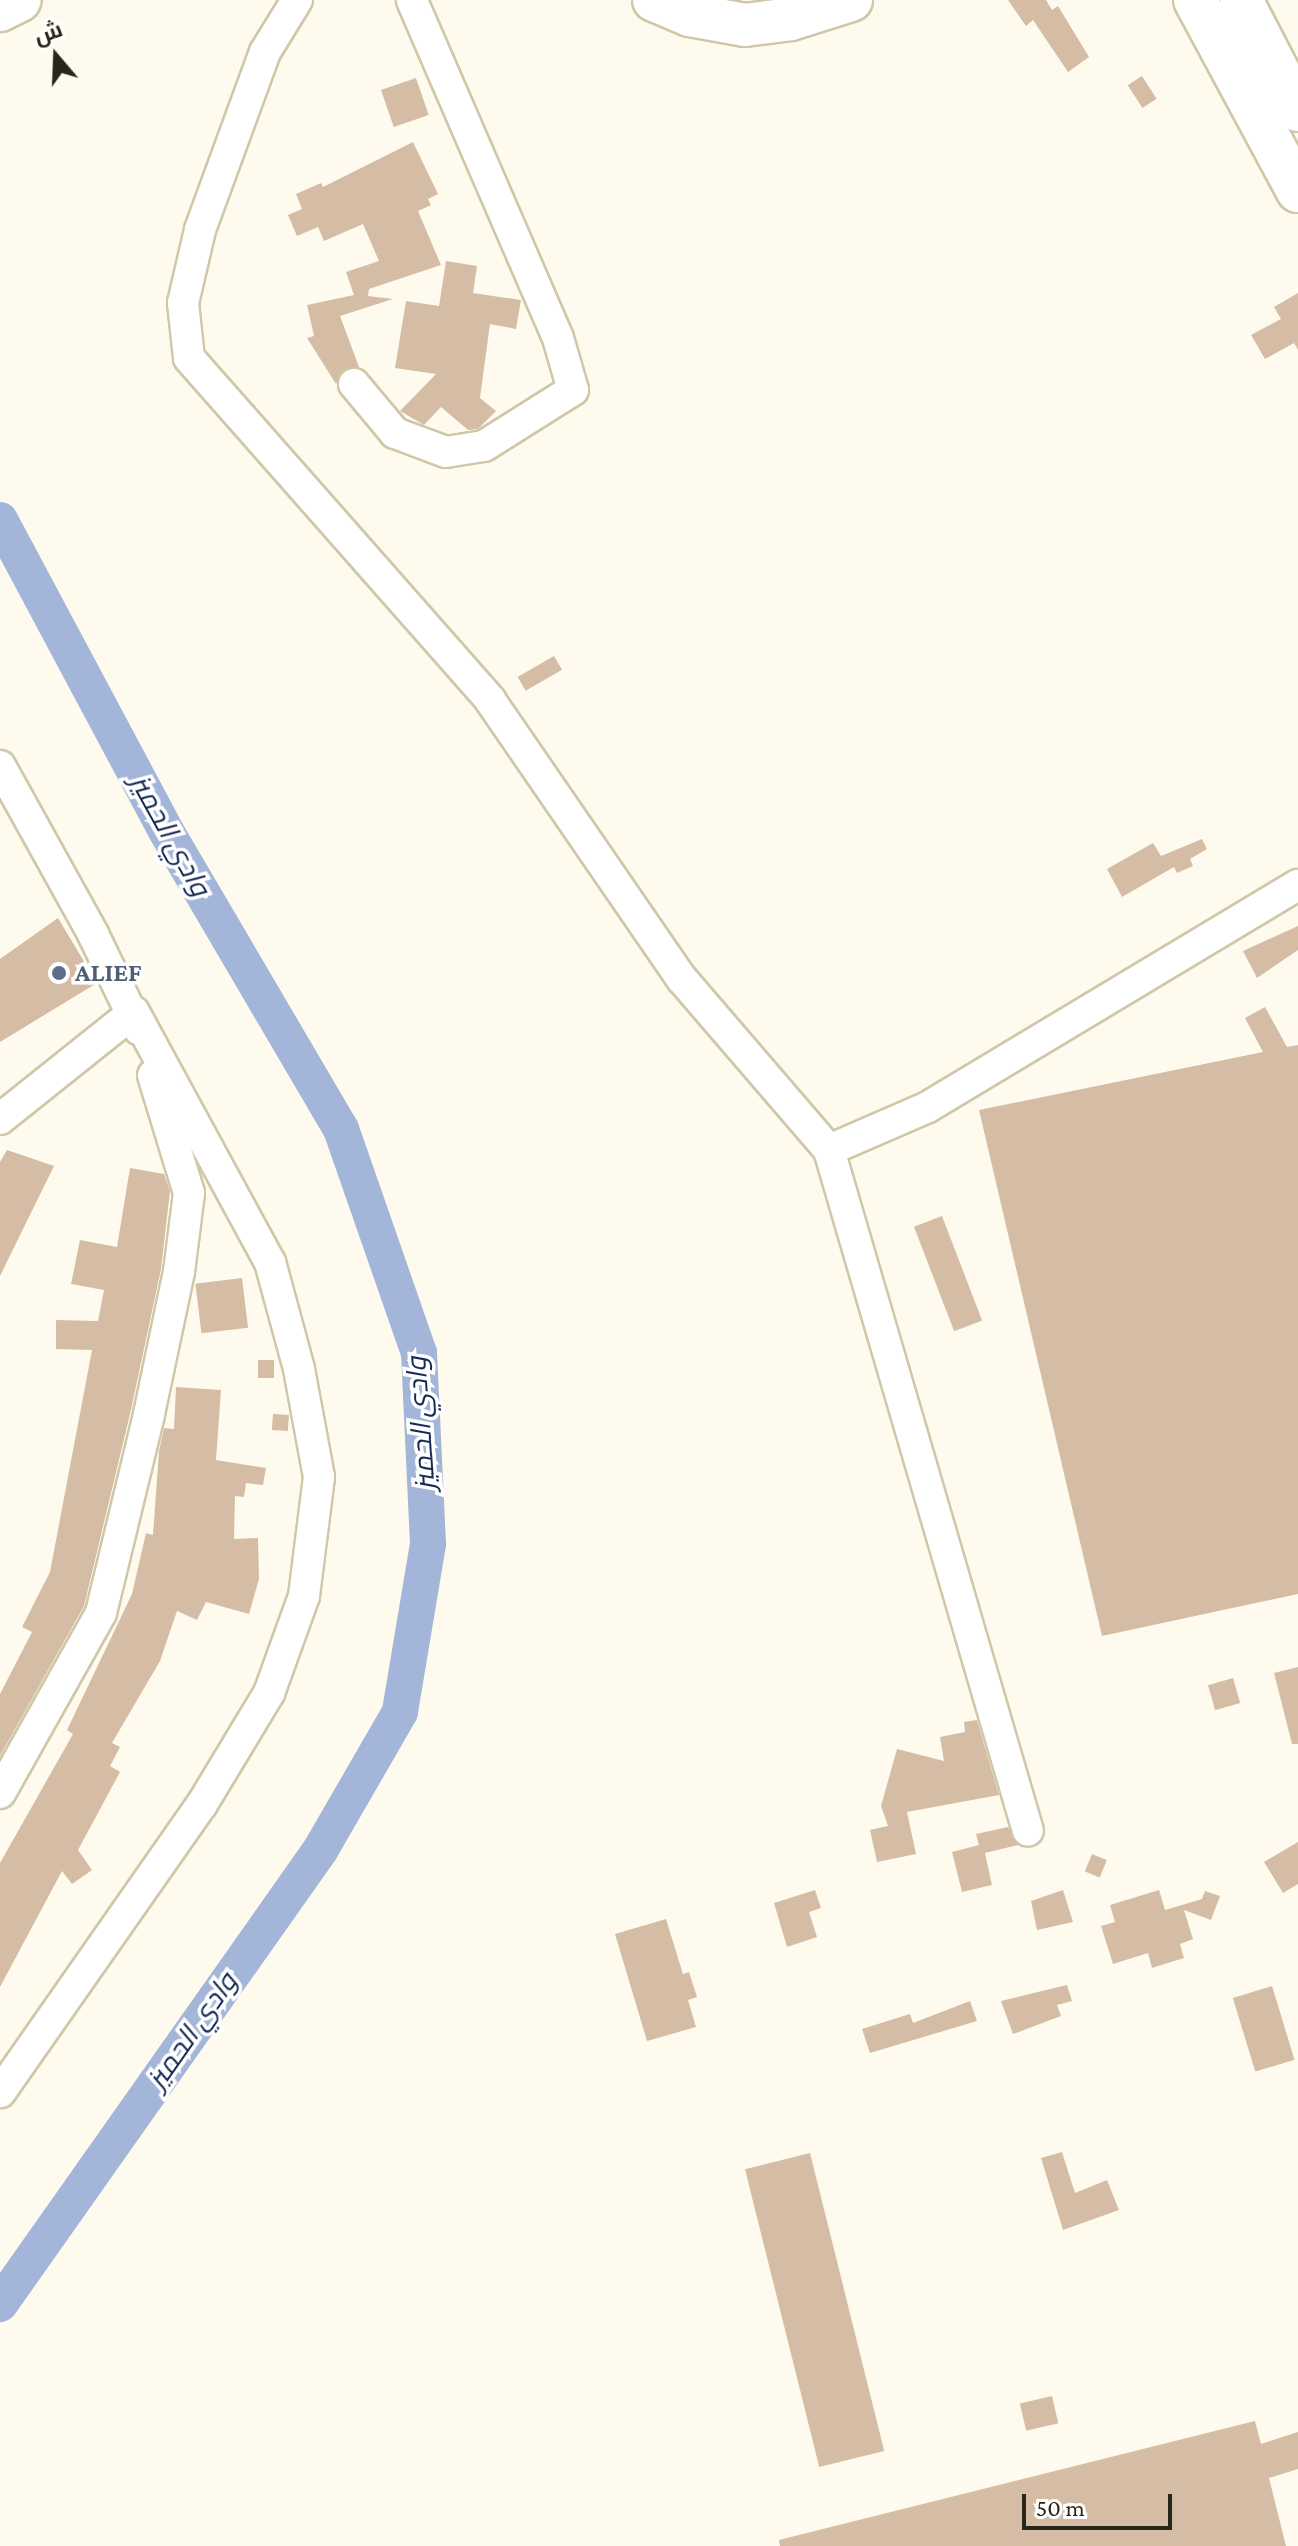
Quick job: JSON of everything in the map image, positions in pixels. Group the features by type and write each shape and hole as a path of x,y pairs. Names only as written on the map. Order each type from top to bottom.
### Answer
{"highway":[{"path":"0,10 20,0"},
{"path":"654,0 690,15 745,25 791,19 851,0"},
{"path":"1174,0 1255,110"},
{"path":"1195,0 1298,191"},
{"path":"1241,0 1298,110"}],"street":[{"path":"297,0 265,52 200,230 183,303 189,358 490,700 682,979 829,1150 1028,1831"},
{"path":"354,384 395,433 446,452 484,446 573,390 558,338 412,0"},
{"path":"0,766 270,1262 299,1369 317,1492 304,1596 269,1693 202,1804 0,2092"},
{"path":"829,1150 928,1107 1298,885"},
{"path":"0,1119 134,1012"},
{"path":"0,1793 101,1613 179,1272 189,1193 134,1012"}],"building":[{"path":"1008,0 1046,0 1052,10 1058,6 1089,57 1068,72 1033,20 1026,26"},
{"path":"1142,76 1157,99 1142,108 1128,85"},
{"path":"416,78 429,115 394,127 381,90"},
{"path":"413,142 438,194 428,199 431,205 418,211 441,265 369,289 368,296 393,299 340,316 359,367 343,370 336,384 307,338 314,336 307,305 354,295 346,272 379,261 363,224 324,241 318,227 297,236 288,215 302,209 296,194 321,183 323,187"},
{"path":"446,261 477,266 473,293 521,300 516,329 490,324 480,398 496,411 478,429 468,430 441,407 424,425 400,411 436,374 395,368 406,301 439,306"},
{"path":"1298,293 1298,350 1294,343 1265,359 1251,335 1281,319 1274,307"},
{"path":"554,656 562,670 526,691 518,677"},
{"path":"1202,839 1207,849 1190,859 1193,866 1177,873 1174,867 1122,897 1107,869 1153,843 1161,856"},
{"path":"58,918 97,983 0,1042 0,959"},
{"path":"1298,926 1298,950 1257,978 1243,951"},
{"path":"1265,1007 1287,1047 1298,1045 1298,1594 1102,1636 979,1110 1263,1052 1245,1018"},
{"path":"7,1150 54,1166 0,1276 0,1162"},
{"path":"130,1168 164,1174 170,1191 161,1269 131,1410 84,1606 0,1756 0,1694 32,1632 22,1627 50,1572 92,1350 56,1349 56,1320 98,1321 104,1290 71,1284 80,1240 117,1247"},
{"path":"942,1216 982,1321 954,1331 914,1227"},
{"path":"242,1278 248,1328 201,1333 195,1284"},
{"path":"258,1360 274,1360 274,1378 258,1378"},
{"path":"176,1387 221,1390 216,1460 266,1468 263,1485 246,1483 244,1497 235,1496 234,1539 258,1538 259,1579 249,1614 206,1602 197,1620 177,1611 160,1661 112,1743 120,1747 110,1766 120,1772 78,1850 92,1870 72,1884 62,1871 0,1987 0,1863 73,1734 67,1730 132,1594 146,1533 153,1535 159,1451 164,1428 174,1429"},
{"path":"273,1414 289,1415 288,1431 272,1430"},
{"path":"1298,1667 1298,1744 1292,1744 1274,1673"},
{"path":"1233,1678 1240,1703 1215,1710 1208,1685"},
{"path":"977,1720 999,1795 907,1812 916,1854 877,1862 870,1830 888,1826 881,1806 897,1749 944,1761 940,1737 965,1732 964,1722"},
{"path":"1008,1827 1018,1845 985,1853 992,1885 962,1892 952,1852 979,1845 976,1834"},
{"path":"1298,1842 1298,1884 1283,1893 1264,1862"},
{"path":"1092,1854 1107,1860 1100,1878 1085,1872"},
{"path":"815,1890 821,1908 809,1912 817,1937 787,1947 774,1903"},
{"path":"1063,1890 1073,1922 1037,1930 1031,1901"},
{"path":"1159,1890 1165,1910 1202,1899 1205,1891 1220,1896 1211,1920 1184,1910 1193,1939 1180,1944 1184,1958 1152,1968 1148,1953 1113,1964 1101,1926 1115,1922 1110,1905"},
{"path":"666,1919 683,1974 689,1972 697,1997 688,2000 696,2027 647,2041 615,1934"},
{"path":"1067,1985 1072,2001 1057,2005 1061,2016 1013,2034 1001,2001"},
{"path":"1272,1986 1295,2060 1255,2072 1233,1998"},
{"path":"970,2001 977,2021 870,2053 862,2029 910,2014 913,2023"},
{"path":"1062,2152 1075,2193 1107,2180 1119,2210 1063,2230 1041,2158"},
{"path":"810,2153 884,2451 819,2467 745,2169"},
{"path":"1052,2396 1058,2423 1026,2431 1020,2403"},
{"path":"1255,2421 1261,2444 1298,2432 1298,2469 1269,2478 1286,2546 780,2546 779,2540"}],"waterway":[{"name":"وادي الحميز","path":"0,520 166,831 341,1129 419,1353 428,1544 400,1712 321,1849 0,2304"}],"place":[{"name":"ALIEF","path":"59,973"}]}
